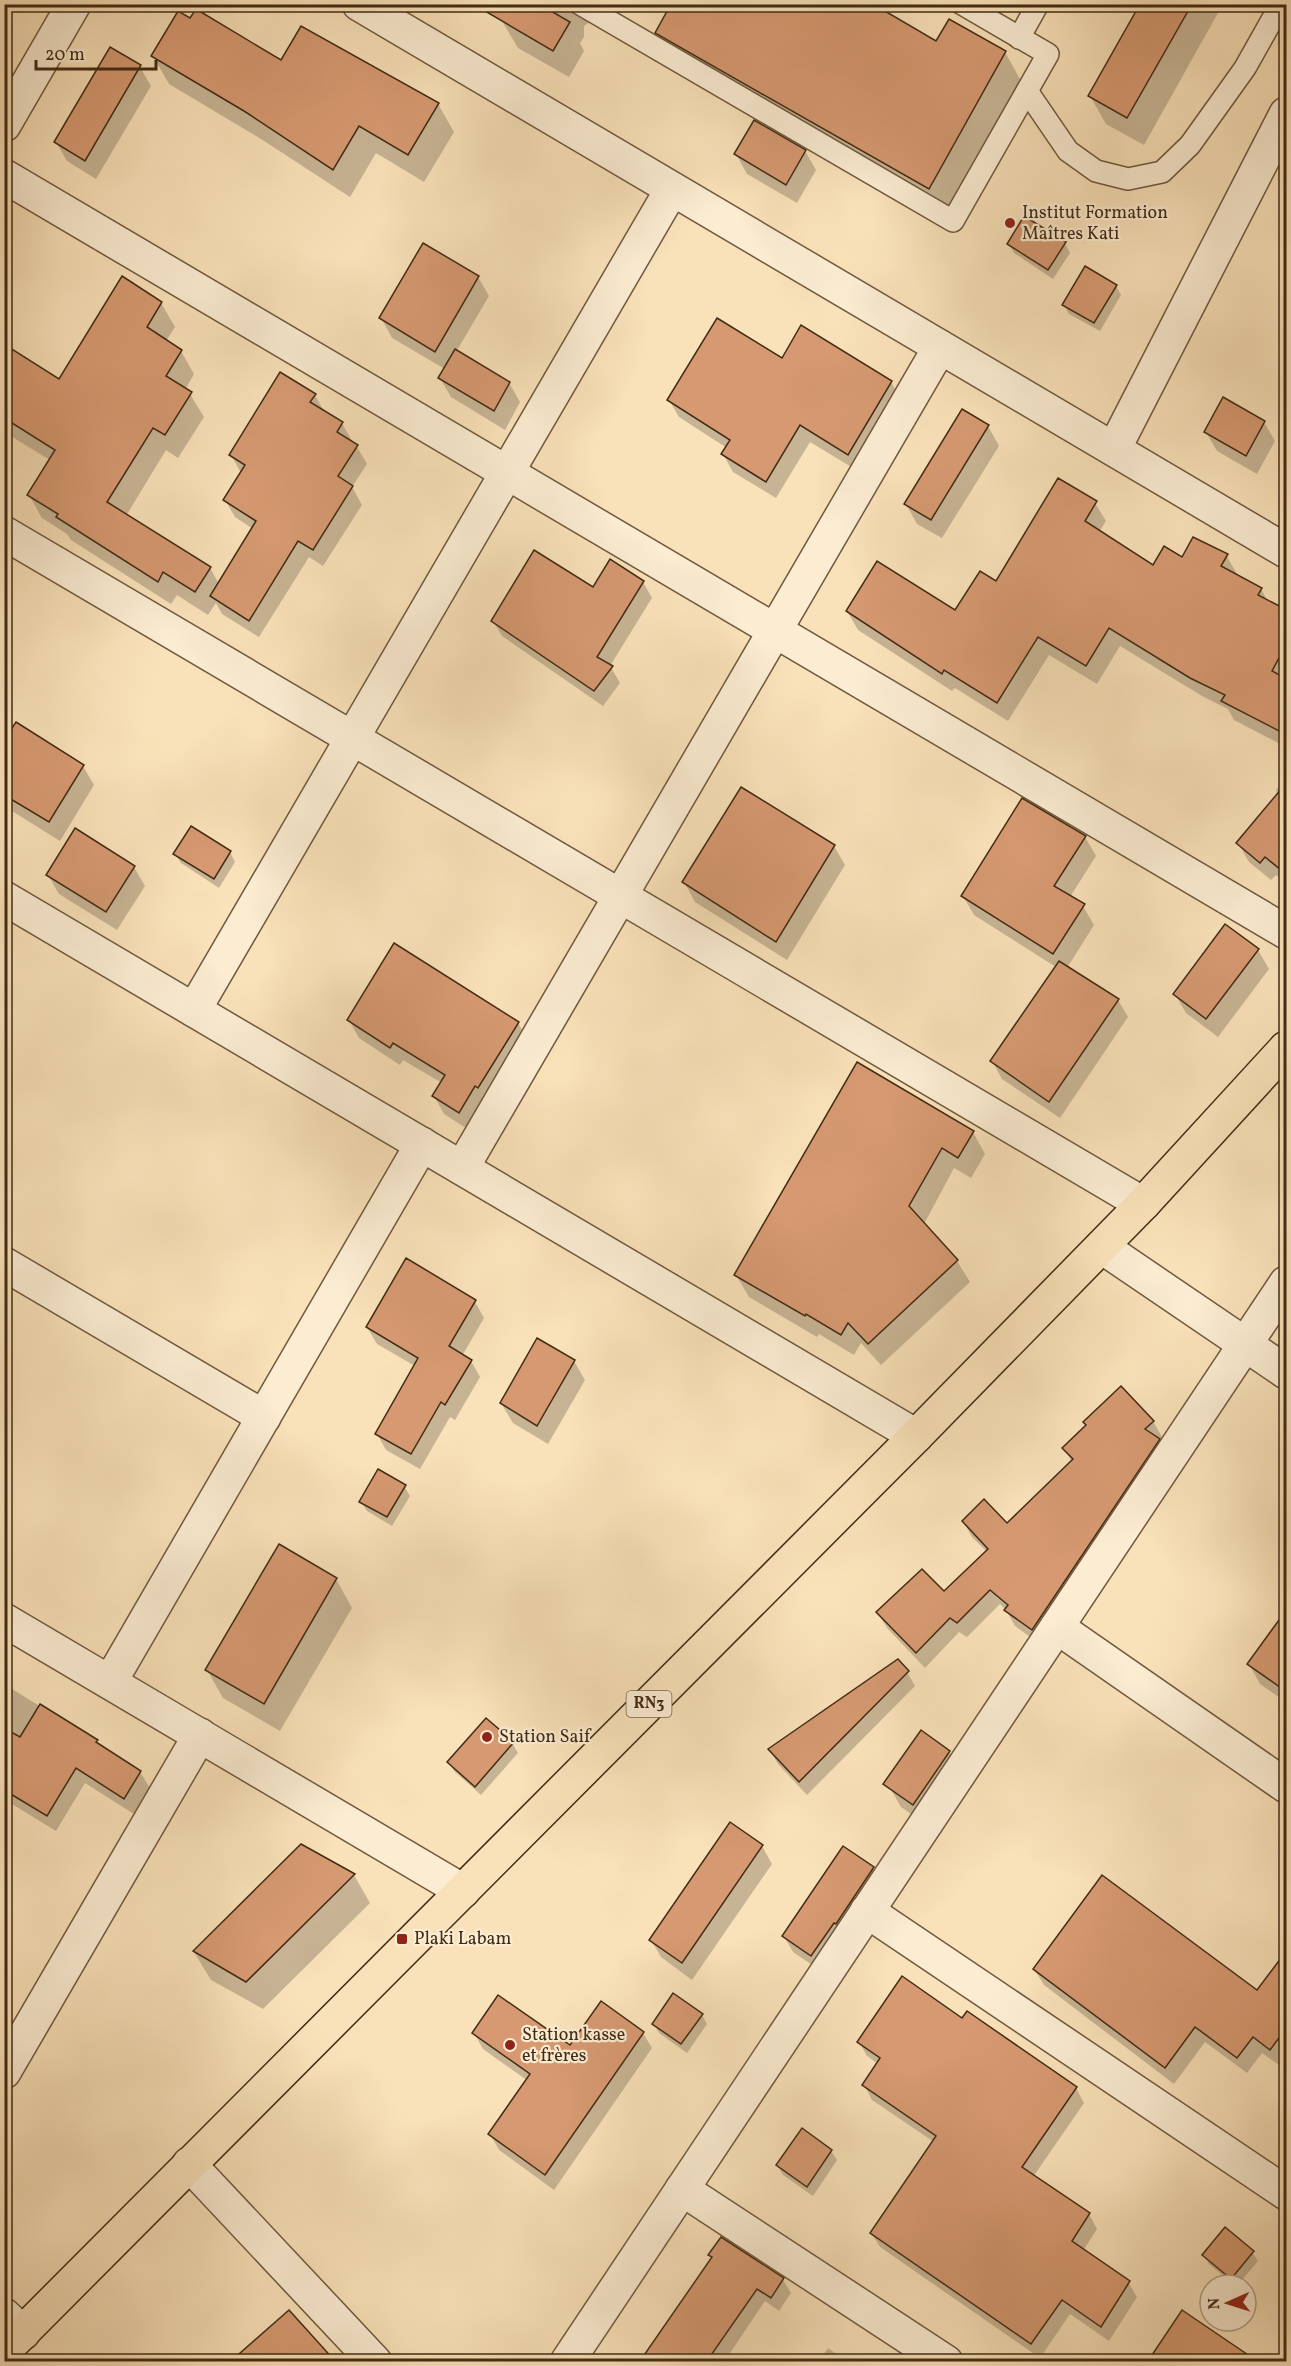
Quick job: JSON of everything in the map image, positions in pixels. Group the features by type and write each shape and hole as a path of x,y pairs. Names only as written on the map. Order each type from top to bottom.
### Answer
{"highway":[{"name":"RN3","path":"11,2333 189,2164 916,1436 1102,1247 1287,1048"}],"street":[{"path":"4,125 74,4"},
{"path":"359,4 1287,551"},
{"path":"1114,449 1287,114"},
{"path":"4,176 1287,932"},
{"path":"194,1010 672,189"},
{"path":"462,1168 940,347"},
{"path":"4,533 1143,1204"},
{"path":"4,898 916,1436"},
{"path":"110,1682 422,1144"},
{"path":"1102,1247 1287,1372"},
{"path":"4,1264 264,1417"},
{"path":"567,2361 1287,1284"},
{"path":"4,1620 462,1891"},
{"path":"1057,1627 1287,1786"},
{"path":"4,2072 200,1736"},
{"path":"867,1911 1287,2193"},
{"path":"189,2164 375,2361"},
{"path":"682,2189 945,2361"}],"lane":[{"path":"580,4 953,222 1048,54 962,4"},
{"path":"1019,38 1038,4"},
{"path":"1027,91 1068,151 1096,171 1128,179 1162,172 1190,146 1245,68 1281,4"}],"building":[{"path":"473,4 539,4 570,22 553,51"},
{"path":"671,4 873,4 936,41 949,19 1006,51 929,189 655,33"},
{"path":"1140,4 1192,4 1127,118 1088,96"},
{"path":"196,9 281,60 301,26 439,103 408,155 359,126 333,170 244,111 151,56 178,11 190,18"},
{"path":"110,47 141,65 85,161 54,142"},
{"path":"754,120 806,150 786,185 734,154"},
{"path":"1024,216 1066,242 1048,270 1007,244"},
{"path":"423,243 479,276 435,352 379,318"},
{"path":"1085,266 1117,285 1094,323 1062,305"},
{"path":"122,276 162,302 147,327 182,350 166,376 192,392 165,435 153,428 107,502 211,567 195,592 163,572 158,582 56,517 58,514 27,495 55,450 4,418 4,344 59,379"},
{"path":"717,318 782,358 801,325 892,381 848,455 800,425 766,482 721,454 730,440 667,400"},
{"path":"455,349 510,382 494,411 438,378"},
{"path":"280,372 316,394 310,402 343,422 337,432 358,445 338,476 353,486 313,550 298,541 249,621 210,596 256,521 223,500 245,465 229,455"},
{"path":"1223,397 1265,421 1246,456 1204,432"},
{"path":"962,409 989,425 931,520 904,504"},
{"path":"1058,478 1097,501 1085,521 1153,565 1164,546 1182,557 1193,537 1228,554 1221,566 1262,588 1258,595 1287,610 1287,643 1272,671 1287,679 1287,735 1221,701 1225,695 1190,678 1109,628 1086,666 1038,637 997,703 944,670 942,674 846,611 877,561 955,610 980,571 996,581"},
{"path":"534,550 593,587 610,559 644,581 597,657 613,666 594,691 491,621"},
{"path":"16,722 84,765 49,822 4,795 4,740"},
{"path":"1287,782 1287,875 1265,857 1260,863 1236,843"},
{"path":"741,787 835,845 776,942 682,882"},
{"path":"1022,798 1086,836 1054,886 1085,904 1053,954 961,896"},
{"path":"191,826 231,851 214,879 173,854"},
{"path":"75,828 135,866 106,912 46,875"},
{"path":"1225,924 1259,949 1206,1019 1173,994"},
{"path":"394,943 519,1022 478,1088 475,1086 459,1113 432,1096 445,1075 393,1043 390,1048 347,1020"},
{"path":"1059,961 1119,999 1049,1102 990,1061"},
{"path":"857,1062 974,1131 958,1158 942,1148 909,1206 958,1260 868,1344 848,1323 841,1335 734,1275"},
{"path":"406,1258 476,1300 449,1346 472,1360 445,1405 441,1402 411,1454 375,1434 418,1358 366,1327"},
{"path":"537,1338 575,1360 537,1426 500,1403"},
{"path":"1121,1386 1154,1421 1145,1429 1160,1439 1032,1630 1004,1610 1008,1605 990,1590 957,1623 950,1618 916,1653 876,1612 922,1569 944,1591 988,1549 962,1521 984,1499 1007,1523 1073,1459 1062,1448 1086,1425 1083,1422"},
{"path":"378,1469 406,1485 387,1517 359,1502"},
{"path":"279,1544 337,1578 264,1704 205,1670"},
{"path":"1287,1609 1287,1692 1247,1664"},
{"path":"898,1659 909,1671 799,1782 768,1749"},
{"path":"40,1704 98,1740 96,1742 141,1771 124,1799 76,1768 47,1816 4,1790 4,1728 20,1737"},
{"path":"486,1718 514,1742 475,1787 447,1762"},
{"path":"921,1730 950,1751 913,1805 883,1784"},
{"path":"730,1822 763,1845 682,1963 649,1940"},
{"path":"301,1844 355,1874 246,1982 193,1951"},
{"path":"843,1846 874,1867 836,1924 834,1923 811,1956 782,1936"},
{"path":"1102,1875 1257,1990 1287,1950 1287,2027 1270,2050 1253,2037 1237,2058 1195,2027 1165,2068 1033,1969"},
{"path":"902,1976 962,2018 967,2011 1077,2087 1022,2167 1090,2213 1072,2241 1130,2281 1101,2327 1062,2300 1031,2344 870,2233 936,2136 862,2085 880,2058 857,2042"},
{"path":"673,1993 703,2014 681,2044 652,2024"},
{"path":"498,1995 570,2045 601,2001 644,2032 545,2175 488,2134 530,2074 472,2033"},
{"path":"802,2128 832,2150 807,2187 776,2165"},
{"path":"1225,2227 1254,2251 1236,2273 1224,2273 1202,2255"},
{"path":"721,2237 784,2278 771,2298 757,2289 707,2361 640,2361 712,2257 708,2255"},
{"path":"289,2310 335,2361 231,2361"},
{"path":"1182,2310 1198,2321 1198,2333 1216,2333 1257,2361 1148,2361"}],"place":[{"name":"Institut Formation Maîtres Kati","path":"1010,223"},
{"name":"Station Saif","path":"487,1737"},
{"name":"Plaki Labam","path":"402,1939"},
{"name":"Station kasse et frères","path":"510,2045"}]}
